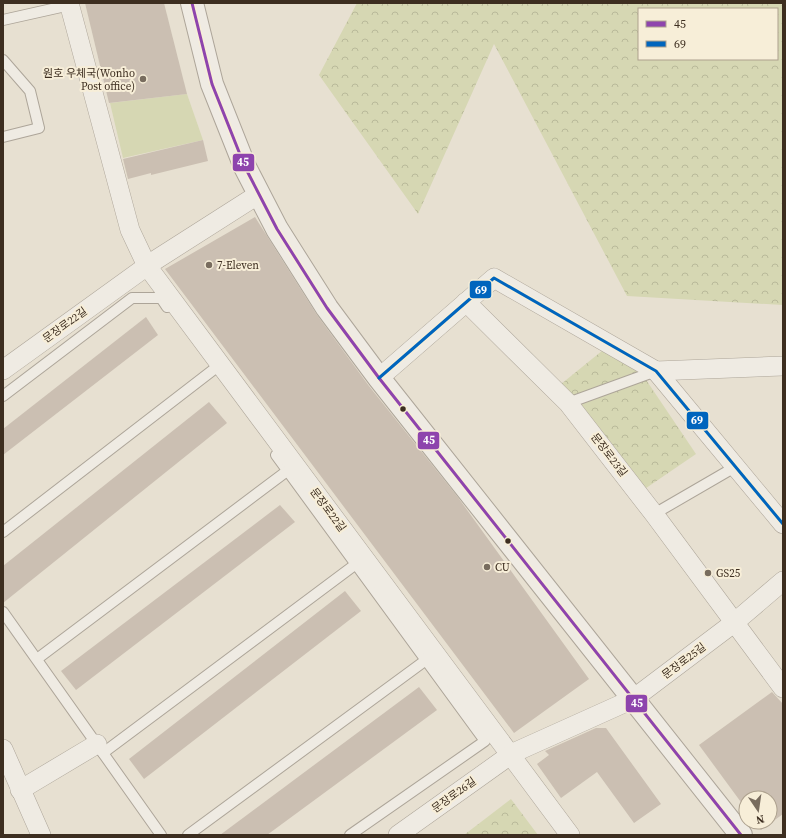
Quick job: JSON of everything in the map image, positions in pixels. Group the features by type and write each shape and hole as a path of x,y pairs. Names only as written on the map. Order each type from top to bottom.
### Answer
{"street":[{"path":"192,3 212,84 245,167 277,229 327,308 379,378 741,835"},
{"path":"69,4 130,230 147,266"},
{"name":"문장로22길","path":"3,370 147,266 258,194"},
{"name":"문장로22길","path":"147,266 510,755"},
{"path":"379,378 494,278 656,371 783,524"},
{"name":"문장로23길","path":"466,302 568,403 654,514 734,622"},
{"path":"656,371 783,366"},
{"name":"문장로25길","path":"633,699 734,622 783,580"},
{"path":"734,622 783,688"},
{"name":"문장로26길","path":"398,835 510,755 633,699"},
{"path":"20,790 100,749"},
{"path":"510,755 570,835"},
{"path":"4,756 41,835"}],"lane":[{"path":"3,20 69,4"},
{"path":"3,60 30,90 39,128 3,137"},
{"path":"3,396 132,298 161,298 485,741 350,835"},
{"path":"3,532 213,370"},
{"path":"568,403 656,371"},
{"path":"654,514 735,467"},
{"path":"37,659 287,471"},
{"path":"100,749 356,564"},
{"path":"3,612 161,835"},
{"path":"188,835 426,660"}],"green space":[{"path":"357,3 783,3 783,305 627,296 494,44 418,214 319,75"},
{"path":"187,94 203,140 123,158 110,103"},
{"path":"608,346 632,359 696,454 633,497 550,393"},
{"path":"511,799 538,835 464,835"}],"building":[{"path":"85,3 164,3 187,94 109,103"},
{"path":"203,140 208,161 128,179 123,159"},
{"path":"255,217 317,315 369,386 457,496 589,679 514,733 165,269"},
{"path":"146,317 158,335 3,455 3,429"},
{"path":"209,402 227,423 3,603 3,566"},
{"path":"280,505 295,522 76,690 61,671"},
{"path":"345,591 361,611 144,779 129,759"},
{"path":"419,687 437,710 267,835 220,835"},
{"path":"772,692 783,704 783,814 778,818 778,790 738,790 738,798 699,745"},
{"path":"596,728 606,728 661,804 634,823 597,772 561,798 537,764 549,755 545,751"}],"transit line":[{"name":"45","path":"192,3 212,84 245,167 277,229 327,308 379,378 741,835"},
{"name":"69","path":"379,378 494,278 656,371 783,524"}],"place":[{"name":"원호 우체국(Wonho Post office)","path":"143,79"},
{"name":"7-Eleven","path":"209,265"},
{"name":"CU","path":"487,567"},
{"name":"GS25","path":"708,573"}]}
